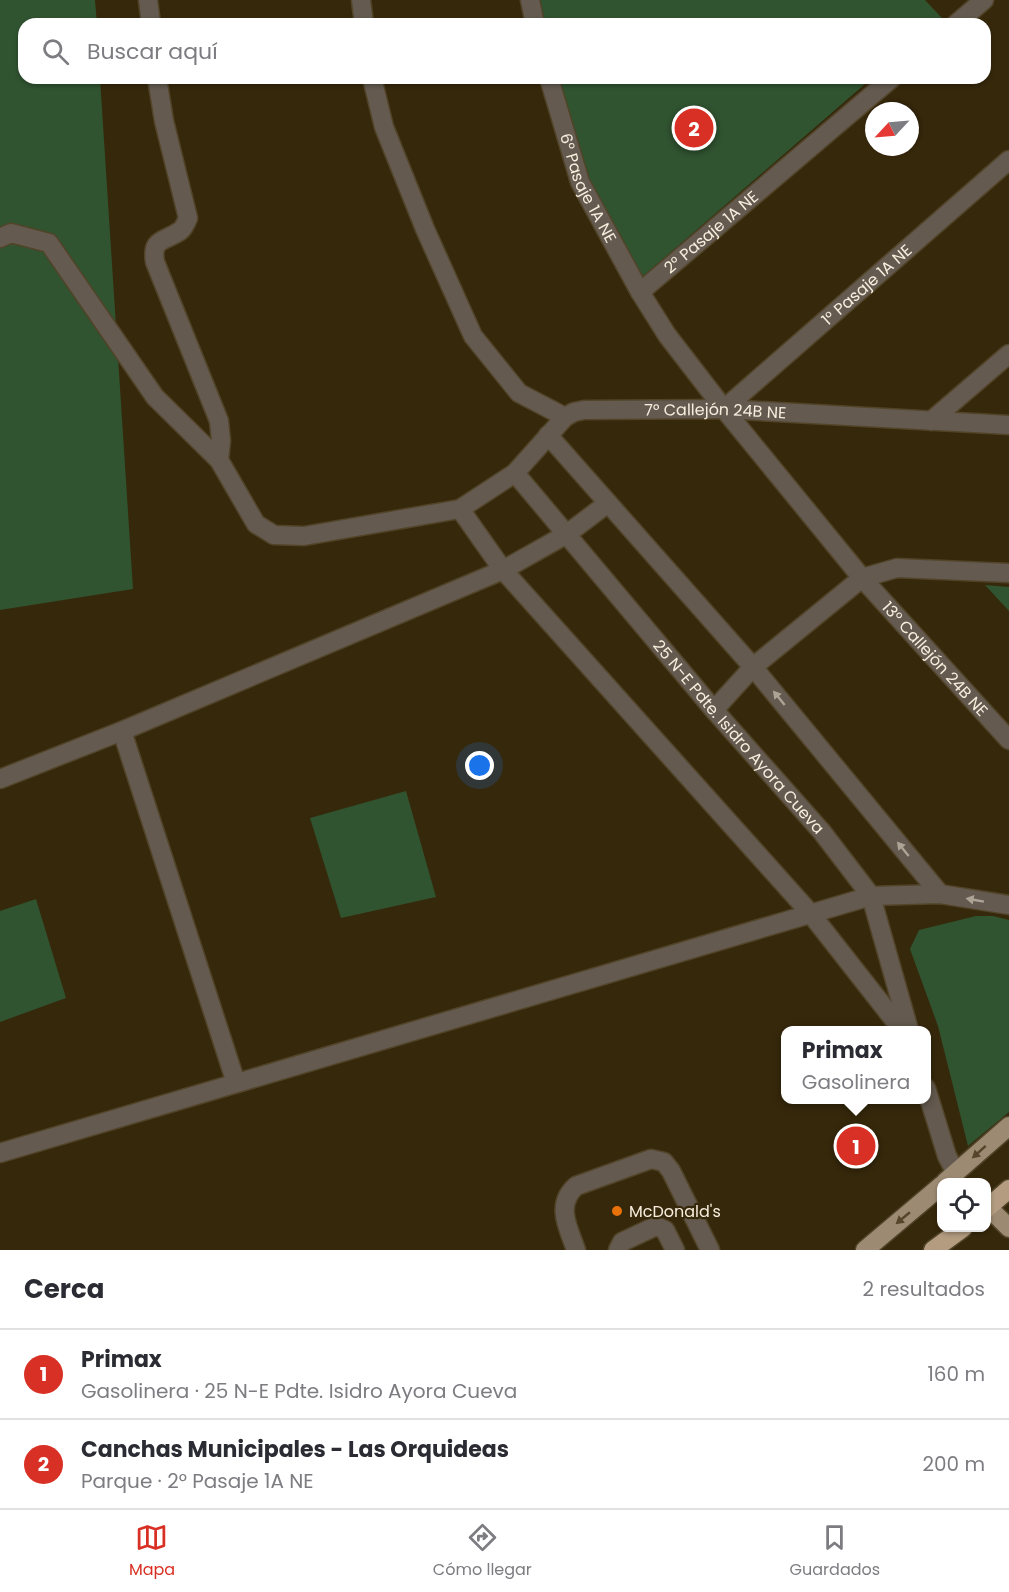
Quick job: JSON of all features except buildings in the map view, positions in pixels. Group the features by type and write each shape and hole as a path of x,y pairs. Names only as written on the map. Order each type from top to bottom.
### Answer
{"highway":[{"path":"991,1204 1009,1188"},
{"path":"933,1250 956,1232"}],"main road":[{"path":"955,1178 1007,1132"},
{"path":"865,1250 937,1193"},
{"path":"991,1211 1009,1228"}],"street":[{"path":"148,0 150,18"},
{"path":"361,0 363,18"},
{"path":"530,0 534,18"},
{"path":"963,18 984,0"},
{"path":"158,84 164,121 188,218 182,229 157,243 153,252 219,421 221,441 219,460"},
{"path":"0,238 11,233 49,243 155,397 219,460 256,524 274,535 304,536 460,509 514,473 565,417 519,393 473,336 425,229 384,127 373,84"},
{"name":"6° Pasaje 1A NE","path":"551,84 580,182 640,292"},
{"name":"2° Pasaje 1A NE","path":"640,292 885,84"},
{"name":"1° Pasaje 1A NE","path":"724,409 1009,160"},
{"path":"640,292 667,335 724,409"},
{"path":"931,421 1009,354"},
{"name":"7° Callejón 24B NE","path":"565,417 584,410 724,409 1009,425"},
{"name":"13° Callejón 24B NE","path":"724,409 862,578 1009,740"},
{"path":"548,435 753,667 940,894"},
{"name":"25 N-E Pdte. Isidro Ayora Cueva","path":"514,473 714,711 822,832 871,896 908,1026"},
{"path":"0,779 122,731 503,570 567,534 608,502"},
{"path":"460,509 503,570 811,914 899,1026"},
{"path":"714,711 753,667 862,578 897,568 1009,573"},
{"path":"122,731 236,1083"},
{"path":"0,1153 871,896 940,894 1009,905"},
{"path":"931,1102 951,1178"},
{"path":"576,1250 563,1207 568,1193 576,1186 651,1159 664,1162 671,1171 710,1250"},
{"path":"618,1250 622,1242 656,1226 665,1230 675,1250"}],"green space":[{"path":"0,0 95,0 96,18 18,18 18,84 100,84 133,589 0,610"},
{"path":"540,0 925,0 942,18 544,18"},
{"path":"560,84 865,84 641,278 589,178"},
{"path":"985,585 1009,587 1009,611"},
{"path":"406,791 436,897 341,918 310,818"},
{"path":"36,899 66,998 0,1022 0,911"},
{"path":"976,916 993,916 1009,920 1009,1112 968,1146 938,1026 910,949 919,930"}],"place":[{"name":"Canchas Municipales - Las Orquideas","path":"694,128"},
{"name":"Primax","path":"856,1146"},
{"name":"McDonald's","path":"617,1211"}]}
